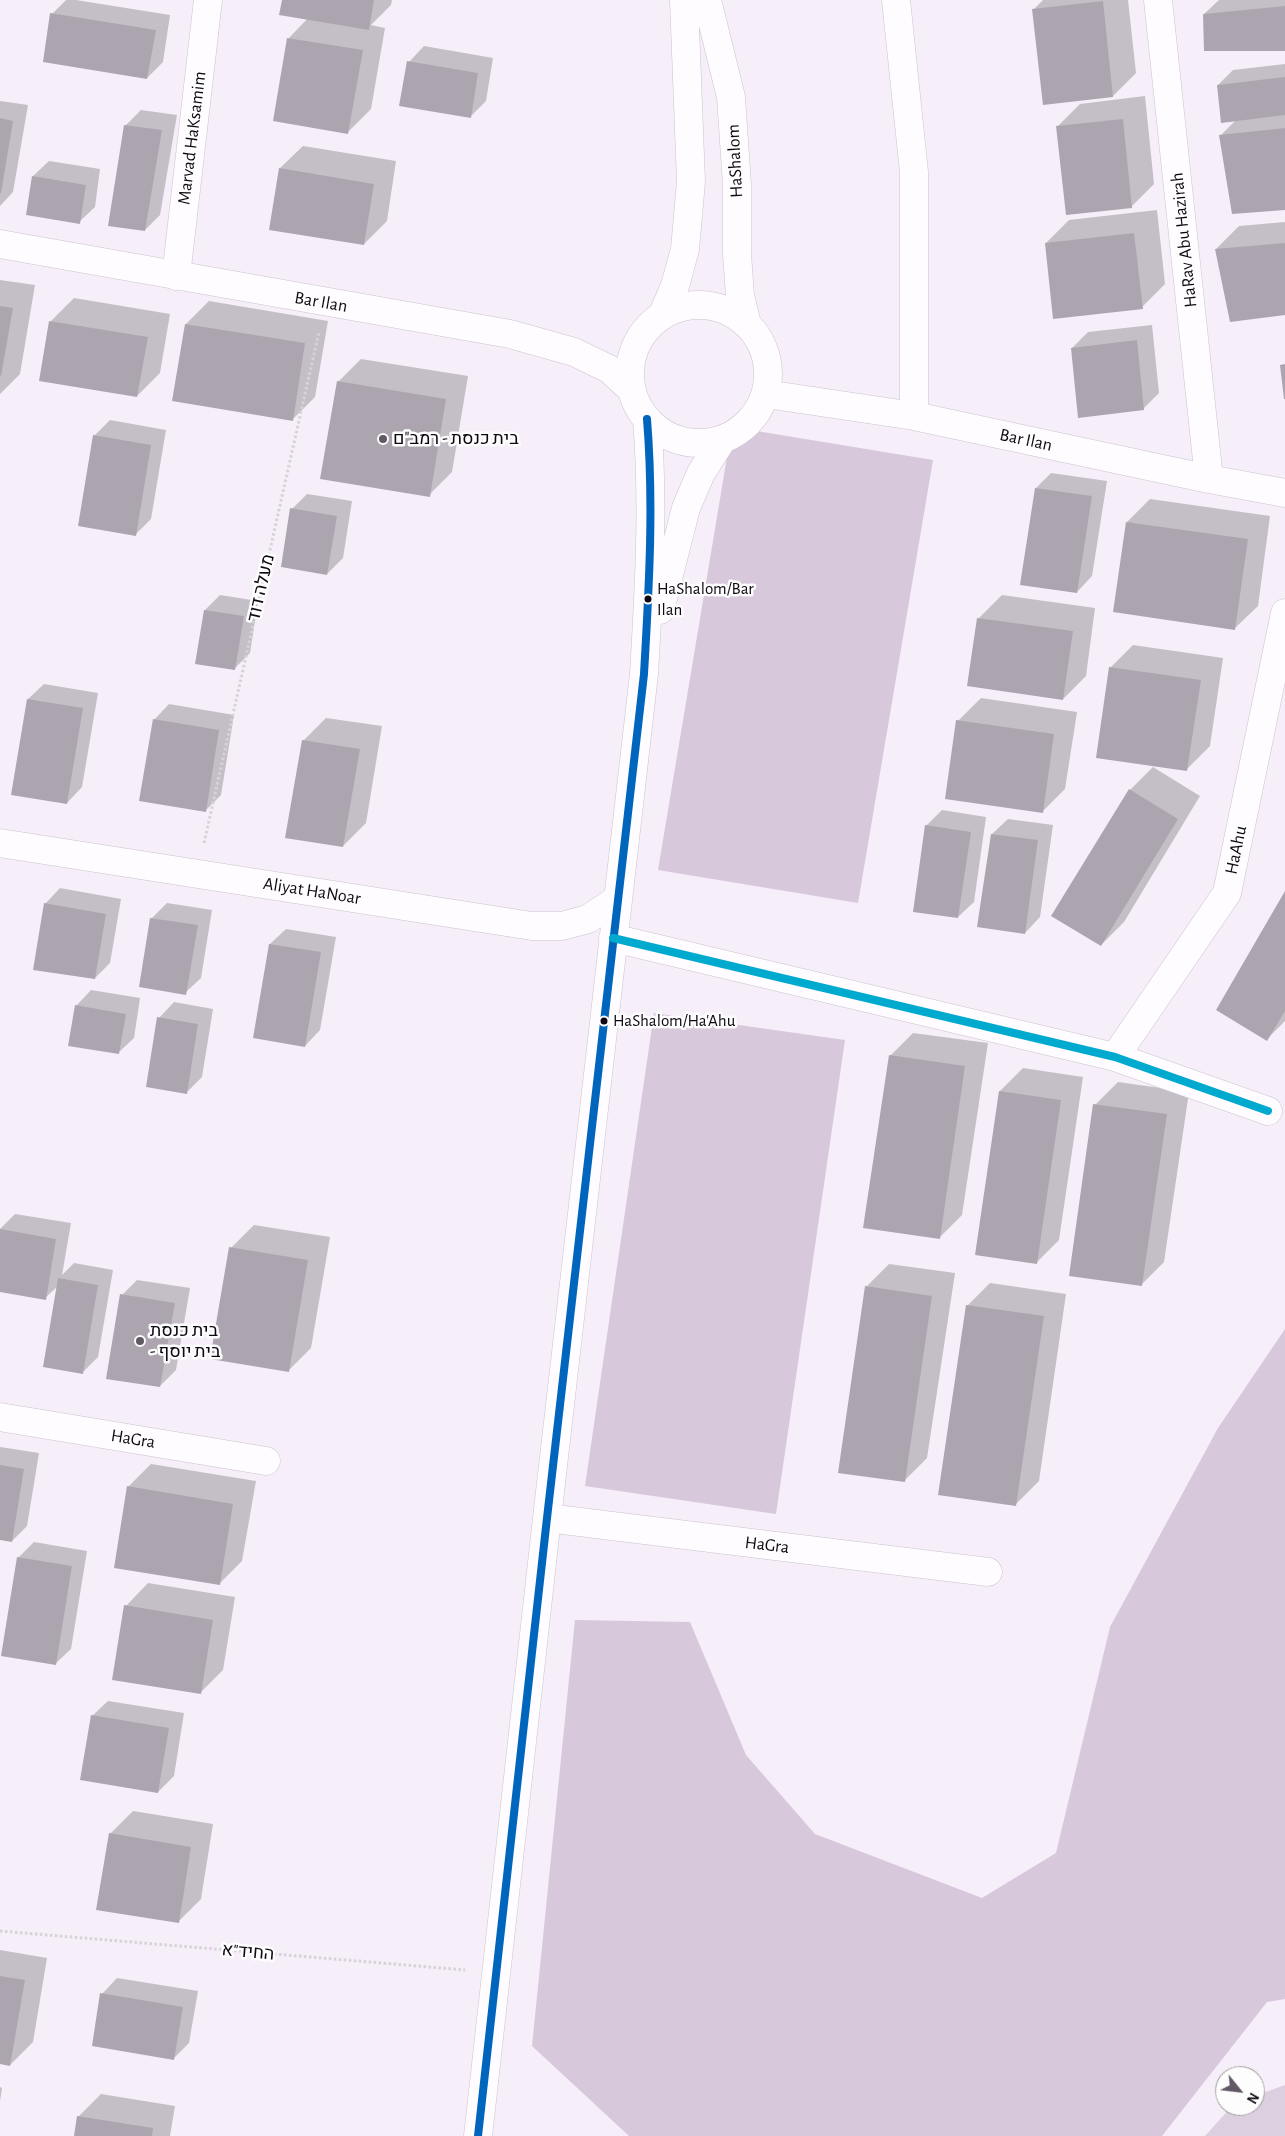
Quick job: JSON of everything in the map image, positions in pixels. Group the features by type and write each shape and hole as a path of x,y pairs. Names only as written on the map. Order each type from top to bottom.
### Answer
{"street":[{"name":"Marvad HaKsamim","path":"176,276 208,0"},
{"path":"662,316 676,286 686,249 691,182 684,0"},
{"name":"HaShalom","path":"707,0 731,97 737,185 737,254 740,296 747,324"},
{"path":"896,0 914,172 914,416"},
{"name":"HaRav Abu Hazirah","path":"1158,0 1209,479"},
{"name":"Bar Ilan","path":"0,244 510,334 565,350 609,369 631,389"},
{"path":"694,304 717,306 737,315 747,324 753,330 765,350 769,372 766,394 756,413 741,430 722,440 700,444 676,440 656,429 640,411 631,389 630,365 637,342 651,323 672,310 694,304"},
{"name":"Bar Ilan","path":"766,394 914,416 1209,479 1285,493"},
{"path":"478,2136 644,674 651,529 651,471 647,419"},
{"path":"644,674 686,508 701,473 722,440"},
{"name":"HaAhu","path":"1115,1057 1227,893 1285,613"},
{"name":"Aliyat HaNoar","path":"0,843 532,926 562,926 588,918 618,899"},
{"path":"613,938 1115,1057 1268,1111"},
{"name":"HaGra","path":"0,1417 266,1461"},
{"name":"HaGra","path":"547,1518 988,1572"}],"path":[{"name":"מעלה דוד","path":"197,873 325,302"},
{"name":"החיד\"א","path":"0,1931 496,1973"}],"shaded area":[{"path":"732,427 933,460 858,903 658,870"},
{"path":"654,1013 845,1040 776,1514 585,1486"},
{"path":"1285,1329 1285,1999 1267,2002 1162,2136 629,2136 532,2046 575,1620 690,1622 746,1755 815,1834 982,1898 1056,1853 1110,1627 1218,1428"},
{"path":"1285,2085 1285,2136 1205,2136 1223,2116 1265,2116 1265,2092"}],"building":[{"path":"282,0 374,0 369,30 279,15"},
{"path":"1103,1 1113,97 1043,105 1032,9"},
{"path":"1285,6 1285,51 1204,51 1203,14"},
{"path":"50,13 156,30 147,79 43,62"},
{"path":"287,38 363,50 348,134 273,121"},
{"path":"407,61 478,73 471,118 399,106"},
{"path":"1285,77 1285,115 1221,123 1217,85"},
{"path":"0,118 13,121 1,193 0,193"},
{"path":"1123,119 1132,208 1066,215 1056,126"},
{"path":"124,125 162,130 145,231 108,226"},
{"path":"1285,128 1285,210 1232,214 1219,135"},
{"path":"279,168 374,184 364,245 269,230"},
{"path":"32,176 86,185 80,224 26,215"},
{"path":"1134,233 1143,309 1053,319 1045,243"},
{"path":"1285,243 1285,315 1230,322 1215,249"},
{"path":"0,306 13,308 1,376 0,375"},
{"path":"49,321 148,337 137,397 39,381"},
{"path":"185,324 305,343 293,421 172,401"},
{"path":"1137,340 1144,410 1078,418 1071,348"},
{"path":"1285,364 1285,399 1284,399 1280,365"},
{"name":"בית כנסת - רמב\"ם","path":"337,381 446,399 430,497 320,479"},
{"path":"93,435 151,445 136,536 78,526"},
{"path":"1035,488 1092,496 1077,593 1020,585"},
{"path":"290,508 337,516 327,575 281,567"},
{"path":"1126,522 1248,539 1235,630 1113,612"},
{"path":"204,610 244,616 235,670 195,664"},
{"path":"977,618 1073,631 1063,700 967,686"},
{"path":"1109,667 1201,680 1187,771 1096,758"},
{"path":"27,699 83,708 67,804 11,795"},
{"path":"153,719 219,730 206,812 139,801"},
{"path":"956,720 1054,734 1043,813 945,799"},
{"path":"302,740 360,749 343,847 285,838"},
{"path":"1129,789 1178,819 1101,946 1051,916"},
{"path":"925,825 971,832 958,918 913,912"},
{"path":"991,834 1038,840 1025,934 977,927"},
{"path":"1285,891 1285,1011 1267,1041 1216,1010"},
{"path":"44,903 106,914 95,979 33,970"},
{"path":"150,918 198,925 186,995 139,987"},
{"path":"269,944 321,952 305,1047 253,1038"},
{"path":"75,1005 126,1014 119,1054 68,1046"},
{"path":"157,1017 198,1024 187,1094 146,1087"},
{"path":"889,1055 965,1066 940,1239 863,1228"},
{"path":"999,1091 1061,1100 1037,1264 975,1255"},
{"path":"1093,1104 1167,1114 1142,1286 1069,1276"},
{"path":"0,1229 56,1239 46,1300 0,1292"},
{"path":"229,1247 308,1260 289,1372 210,1359"},
{"path":"58,1278 98,1285 83,1374 43,1367"},
{"path":"865,1286 932,1296 905,1482 838,1473"},
{"name":"בית כנסת - בית יוסף","path":"120,1294 175,1303 160,1387 106,1379"},
{"path":"966,1305 1044,1316 1016,1506 938,1495"},
{"path":"0,1465 24,1469 12,1542 0,1540"},
{"path":"127,1486 233,1504 220,1585 114,1568"},
{"path":"17,1557 72,1566 56,1665 1,1656"},
{"path":"124,1605 213,1620 201,1694 112,1680"},
{"path":"91,1715 169,1728 158,1793 80,1780"},
{"path":"109,1833 191,1847 179,1923 96,1910"},
{"path":"0,1976 25,1980 10,2066 0,2064"},
{"path":"100,1993 183,2007 174,2060 92,2046"},
{"path":"77,2116 153,2128 152,2136 74,2136"}],"transit line":[{"path":"478,2136 644,674 650,515 647,419"},
{"path":"613,938 1115,1057 1268,1111"}],"place":[{"name":"בית כנסת - רמב\"ם","path":"383,439"},
{"name":"HaShalom/Bar Ilan","path":"648,599"},
{"name":"HaShalom/Ha'Ahu","path":"604,1021"},
{"name":"בית כנסת - בית יוסף","path":"140,1341"}]}
